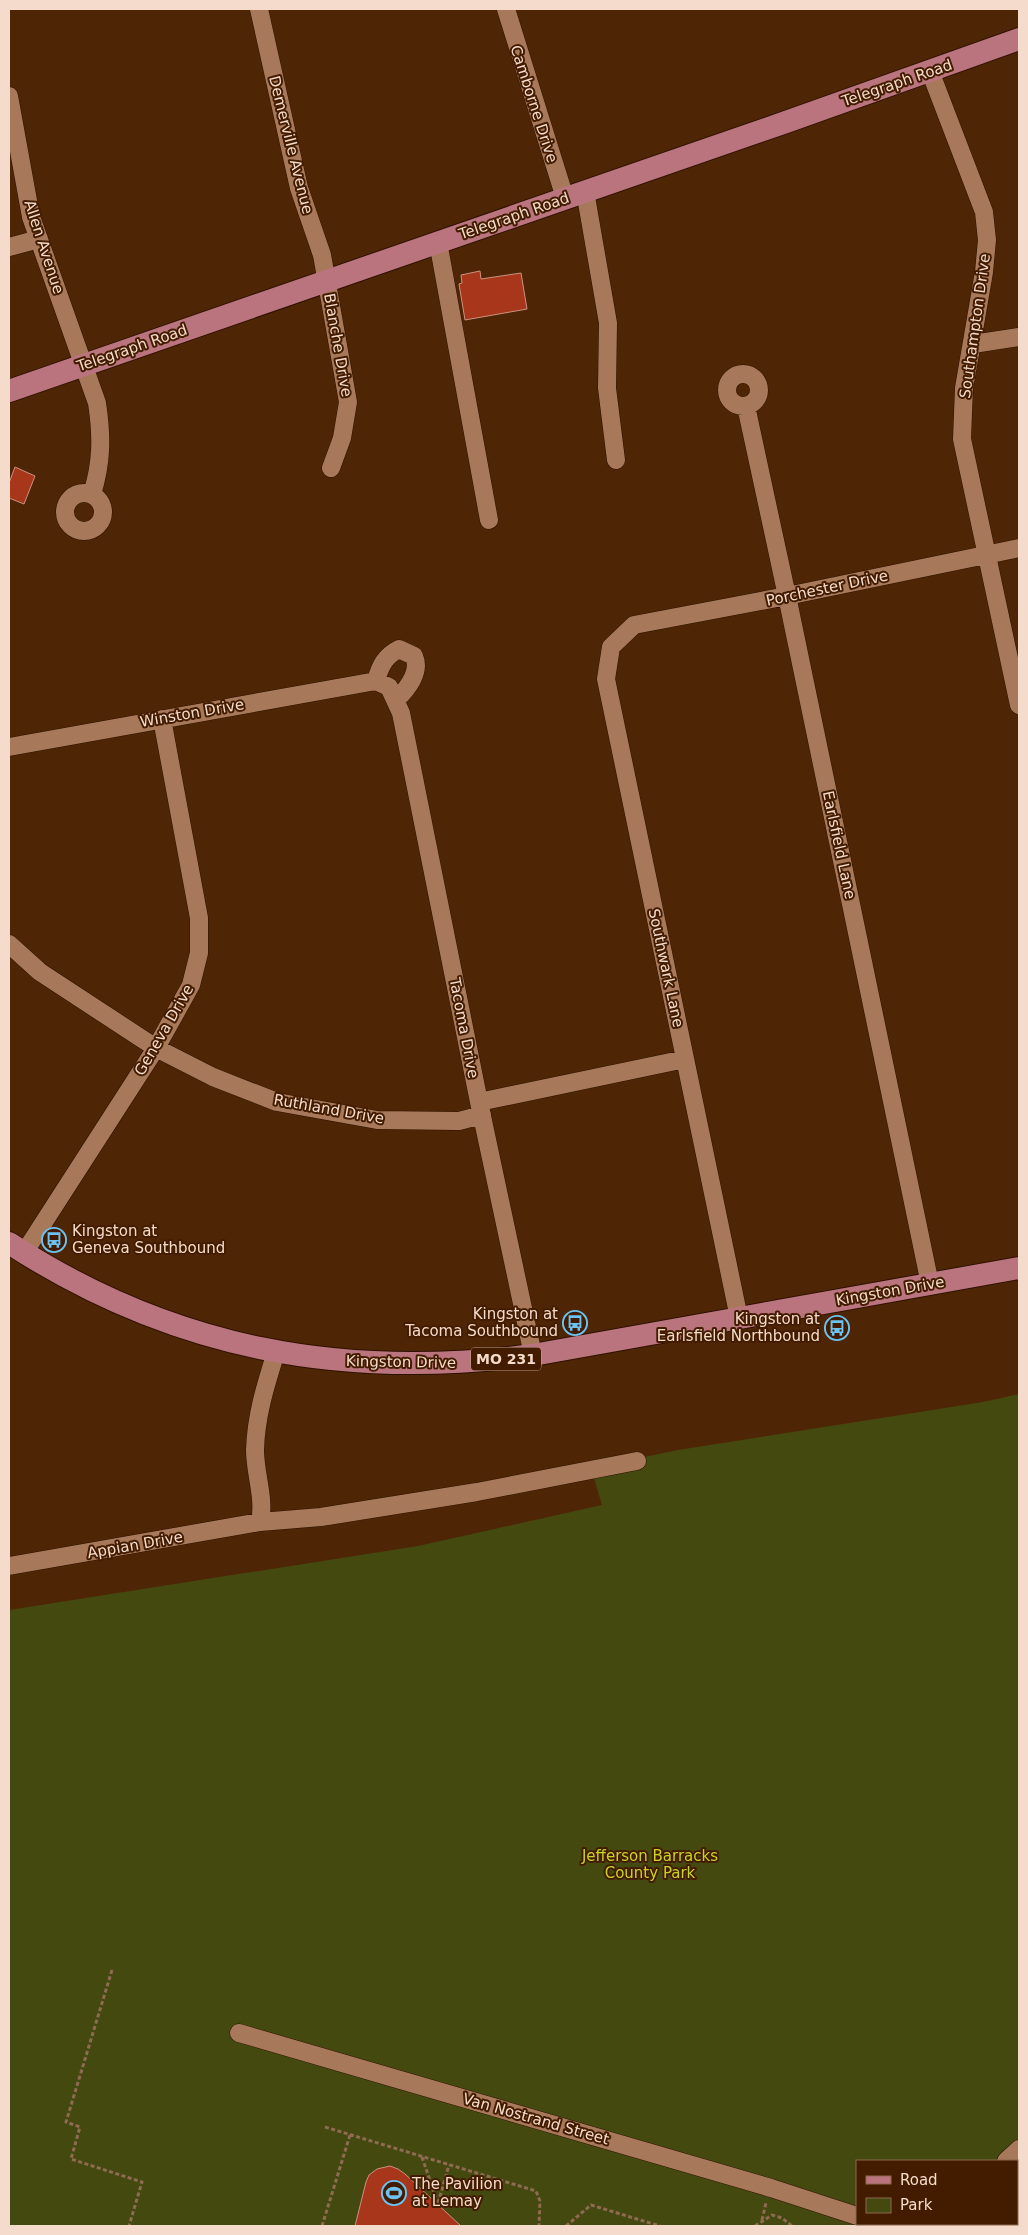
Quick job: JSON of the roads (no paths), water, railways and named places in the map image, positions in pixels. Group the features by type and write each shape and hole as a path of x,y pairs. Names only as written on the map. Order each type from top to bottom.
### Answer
{"main road":[{"name":"Telegraph Road","path":"9,391 1019,39"},
{"name":"Kingston Drive","path":"16,1248 83,1286 156,1319 222,1340 276,1352 358,1363 404,1364 470,1362 533,1355 1019,1268"}],"street":[{"name":"Demerville Avenue","path":"259,9 300,188 322,255 326,281"},
{"name":"Camborne Drive","path":"506,9 575,195 608,324 607,388 616,460"},
{"name":"Southampton Drive","path":"930,71 984,212 987,248 973,344 964,388 962,439 1019,706"},
{"name":"Allen Avenue","path":"9,96 31,217 96,403 101,426 101,454 92,494"},
{"path":"9,247 39,239"},
{"path":"438,242 489,520"},
{"name":"Blanche Drive","path":"326,281 348,402 342,438 331,468"},
{"path":"973,344 1019,337"},
{"name":"Earlsfield Lane","path":"746,406 788,596 930,1284"},
{"name":"Porchester Drive","path":"634,625 788,596 1019,548"},
{"name":"Southwark Lane","path":"634,625 610,647 606,679 739,1318"},
{"path":"376,681 380,666 390,654 400,649 414,656 418,664 415,676 396,700"},
{"name":"Tacoma Drive","path":"376,681 389,687 401,713 480,1108 533,1355"},
{"name":"Winston Drive","path":"9,747 376,681"},
{"name":"Geneva Drive","path":"16,1248 156,1048 191,985 199,953 199,918 162,719"},
{"name":"Ruthland Drive","path":"9,944 40,972 156,1048 213,1077 277,1102 377,1120 459,1121 480,1108 685,1059"},
{"path":"260,1522 263,1510 255,1450 258,1411 276,1352"},
{"name":"Appian Drive","path":"9,1566 260,1522 321,1517 478,1492 638,1461"},
{"name":"Van Nostrand Street","path":"239,2033 771,2188 856,2216"},
{"path":"1007,2160 1019,2149"},
{"path":"832,2208 848,2226"}],"place":[{"name":"Kingston at Geneva Southbound","path":"54,1240"},
{"name":"Kingston at Tacoma Southbound","path":"575,1323"},
{"name":"Kingston at Earlsfield Northbound","path":"837,1328"},
{"name":"The Pavilion at Lemay","path":"394,2193"}],"park label":[{"name":"Jefferson Barracks County Park","path":"650,1864"}]}
